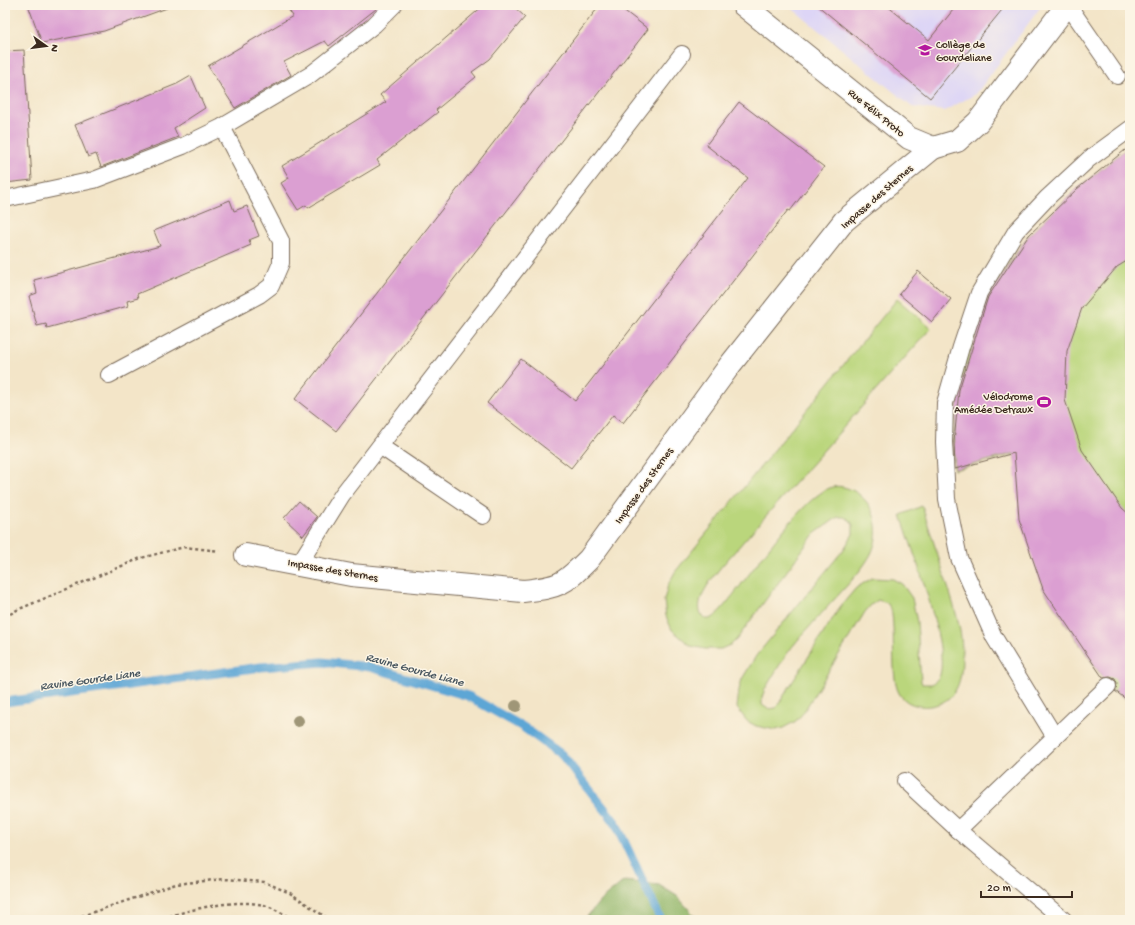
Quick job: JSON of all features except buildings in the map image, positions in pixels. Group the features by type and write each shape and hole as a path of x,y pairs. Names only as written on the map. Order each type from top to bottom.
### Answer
{"street":[{"name":"Rue Félix Proto","path":"743,5 909,138 933,148"},
{"path":"933,148 957,141 978,122 1067,5"},
{"name":"Impasse des Sternes","path":"246,555 351,575 523,591 551,588 567,580 589,559 730,365 844,221 933,148"}],"lane":[{"path":"5,199 94,180 183,146 222,127 310,75 374,25 394,5"},
{"path":"1067,5 1117,76"},
{"path":"299,564 342,495 682,54"},
{"path":"109,375 259,295 271,286 281,263 281,242 222,127"},
{"path":"1055,737 994,637 959,558 947,499 944,442 945,403 961,347 979,293 1016,231 1048,197 1089,160 1130,129"},
{"path":"380,446 483,516"},
{"path":"958,830 1108,686"},
{"path":"906,781 958,830 1064,920"}],"path":[{"path":"5,618 17,610 141,558 184,547 246,555"},
{"path":"70,920 176,884 224,879 264,882 290,892 330,920"},
{"path":"158,920 195,908 238,904 264,905 294,920"}],"shaded area":[{"name":"Collège de Gourdeliane","path":"788,5 1042,5 976,94 944,111 912,107"}],"green space":[{"name":"Vélodrome Amédée Detraux","path":"1130,146 1130,702 1108,686 1043,589 1014,454 954,470 953,439 962,364 990,290 1029,235 1077,189"},
{"path":"897,299 931,328 721,567 712,578 704,592 699,607 705,619 714,617 804,507 820,494 833,487 838,486 847,488 863,498 873,512 876,540 873,549 858,573 788,653 765,689 762,697 762,705 768,709 776,708 840,607 856,588 872,578 893,579 902,584 912,598 917,622 921,681 922,684 932,684 940,675 941,661 939,642 928,596 901,515 922,506 959,626 962,643 960,680 952,695 940,704 924,706 910,703 904,699 896,686 891,609 887,603 878,600 865,612 803,713 796,721 776,730 756,726 747,721 737,708 742,679 756,656 844,549 853,534 853,525 850,520 844,517 838,517 814,534 737,639 732,644 721,649 705,649 691,646 672,630 666,616 664,600 668,585 675,572"},
{"path":"624,881 659,885 677,896 698,920 584,920 601,900"}],"waterway":[{"name":"Ravine Gourde Liane","path":"5,702 261,667 322,662 370,667 468,696 523,727 562,755 615,822 661,920"}],"place":[{"name":"Collège de Gourdeliane","path":"925,50"},
{"name":"Vélodrome Amédée Detraux","path":"1044,402"}]}
